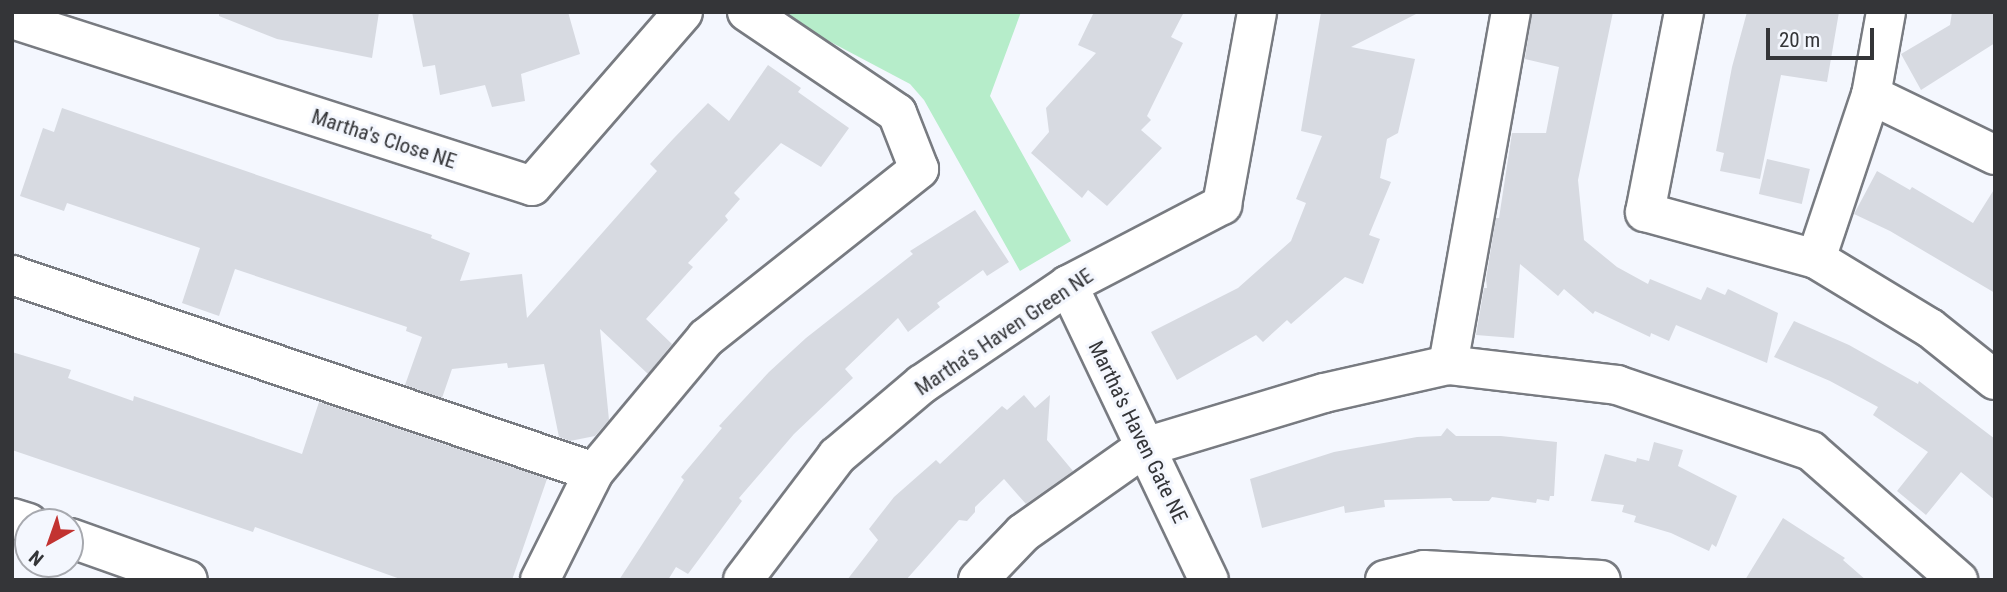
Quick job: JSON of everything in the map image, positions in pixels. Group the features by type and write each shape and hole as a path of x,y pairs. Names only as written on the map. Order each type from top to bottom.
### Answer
{"street":[{"name":"Martha's Close NE","path":"14,25 532,187 683,12"},
{"path":"540,580 594,472 706,338 919,169 897,113 747,12"},
{"name":"Martha's Haven Green NE","path":"743,580 837,456 922,384 1068,285 1222,205 1257,12"},
{"path":"1448,365 1511,12"},
{"path":"1684,12 1645,212 1816,259 1930,328 1995,380"},
{"path":"1816,259 1871,95 1886,12"},
{"path":"1871,95 1995,155"},
{"path":"12,275 594,472"},
{"name":"Martha's Haven Gate NE","path":"1068,285 1209,580"},
{"path":"978,580 1023,533 1145,447 1324,393 1448,365 1617,385 1811,451 1958,580"},
{"path":"84,543 188,580"},
{"path":"1385,580 1424,570 1601,580"}],"green space":[{"path":"774,12 1021,12 990,96 1071,241 1020,271 924,100 910,84"}],"building":[{"path":"219,12 379,12 372,58 277,39 219,16"},
{"path":"412,12 568,12 580,54 521,74 525,101 492,107 485,85 440,95 435,65 423,67"},
{"path":"1094,12 1184,12 1171,37 1183,43 1147,116 1151,120 1141,130 1162,148 1107,206 1088,190 1082,198 1031,153 1049,132 1046,108 1096,53 1078,45"},
{"path":"1321,12 1420,12 1351,47 1415,59 1398,133 1387,139 1380,178 1391,182 1369,235 1380,239 1363,284 1345,277 1291,324 1287,320 1263,342 1256,335 1177,380 1151,332 1238,288 1291,241 1306,203 1296,199 1322,136 1301,131"},
{"path":"1532,12 1613,12 1578,180 1584,240 1617,267 1648,284 1650,279 1701,300 1707,287 1725,295 1728,289 1778,313 1767,363 1676,325 1669,341 1651,333 1650,337 1595,311 1593,314 1564,289 1558,296 1520,264 1514,338 1476,335 1484,288 1487,288 1486,279 1496,218 1499,218 1512,133 1546,133 1559,67 1525,59"},
{"path":"1747,12 1839,12 1827,82 1781,75 1760,179 1720,171 1724,153 1716,151 1732,67"},
{"path":"1952,12 1995,12 1995,43 1921,90 1901,54 1950,25"},
{"path":"768,65 801,88 798,92 849,128 821,167 781,143 734,193 740,199 725,216 728,220 688,263 693,267 646,319 672,344 648,374 600,329 609,420 595,436 570,441 559,437 544,364 508,368 507,363 452,369 442,398 405,385 422,337 406,331 407,327 235,269 219,316 182,303 200,248 67,203 64,211 20,196 43,128 54,132 62,108 432,235 431,238 470,253 460,281 522,274 527,318 657,171 650,164 674,138 708,103 729,121"},
{"path":"1767,159 1810,169 1802,204 1759,194"},
{"path":"1877,171 1910,190 1912,187 1973,223 1995,188 1995,293 1890,231 1854,214"},
{"path":"975,210 1009,262 987,276 983,270 937,303 940,307 908,332 898,318 845,369 853,378 794,434 739,498 742,501 688,574 676,567 668,580 619,580 684,480 681,477 722,428 719,426 769,372 806,338 913,254 910,251"},
{"path":"1794,321 1849,345 1918,384 1919,381 1995,439 1995,500 1961,472 1926,515 1897,491 1928,452 1873,415 1878,407 1830,381 1774,357"},
{"path":"12,352 71,370 68,378 133,401 134,396 302,454 319,402 547,479 512,580 403,580 255,527 253,532 12,450"},
{"path":"1024,395 1035,408 1050,395 1047,440 1073,471 1026,504 1004,479 975,507 975,512 967,521 959,520 906,580 847,580 878,540 869,529 894,497 936,460 940,464 1002,406 1007,410"},
{"path":"1447,428 1456,436 1501,436 1557,442 1554,496 1550,496 1549,501 1537,499 1536,503 1492,497 1489,501 1453,501 1451,498 1384,500 1385,507 1345,513 1344,506 1262,528 1250,479 1334,452 1417,437 1441,436"},
{"path":"1654,442 1683,450 1678,466 1737,496 1716,547 1712,544 1709,551 1671,533 1634,522 1636,516 1622,512 1624,505 1591,501 1605,454 1636,462 1637,458 1649,461"},
{"path":"1783,518 1845,558 1843,560 1866,580 1745,580"}]}
